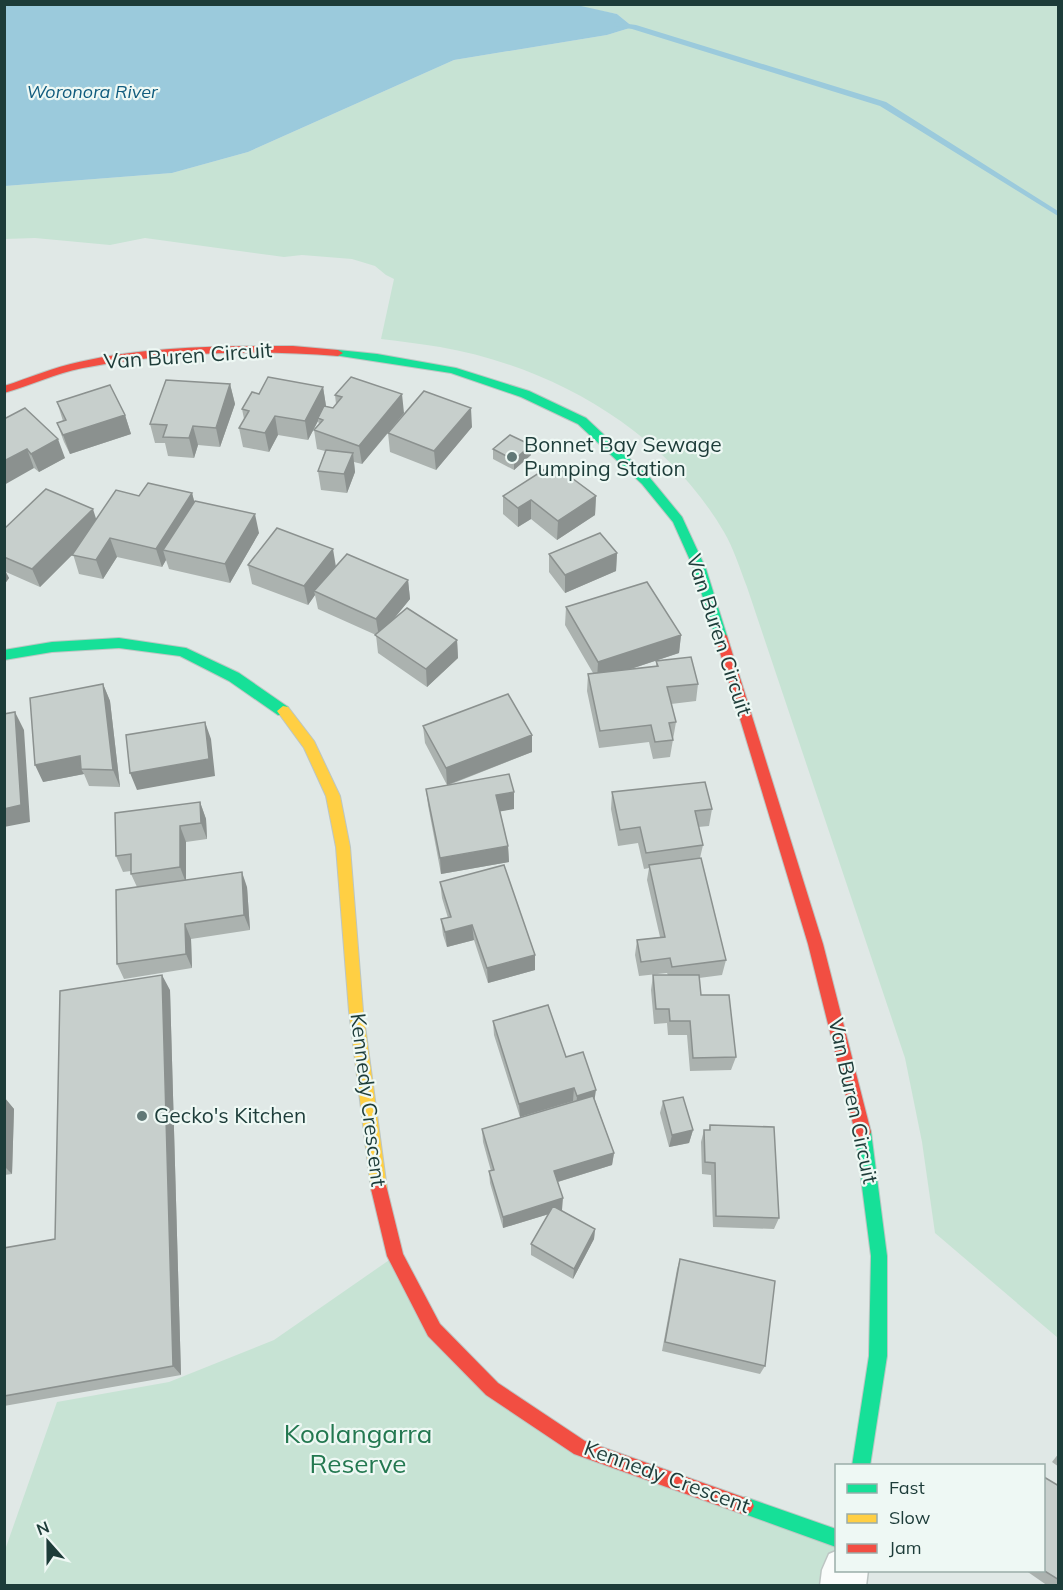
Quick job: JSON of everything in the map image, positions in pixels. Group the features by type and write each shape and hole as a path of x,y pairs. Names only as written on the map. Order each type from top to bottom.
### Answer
{"street":[{"name":"Van Buren Circuit","path":"4,390 79,365 146,355 212,350 293,348 377,357 452,370 525,394 582,421 646,481 678,520 700,569 785,841 846,1051 867,1149 879,1256 878,1356 861,1464"},
{"name":"Kennedy Crescent","path":"4,655 52,647 119,643 182,651 234,676 281,708 309,745 333,796 343,847 356,1011 375,1173 395,1256 434,1330 492,1389 580,1448 835,1537"}],"green space":[{"path":"572,5 1058,5 1058,1338 935,1233 922,1142 905,1058 747,587 724,532 700,496 671,463 638,434 603,409 524,370 440,347 381,339 394,279 375,266 352,259 302,255 284,257 145,238 110,245 35,238 5,239 5,186 172,173 248,152 454,60 607,35 633,27 617,14"},
{"name":"Koolangarra Reserve","path":"395,1256 434,1330 580,1448 835,1538 835,1572 843,1586 5,1586 5,1550 57,1402 169,1382 274,1340"}],"water":[{"name":"Woronora River","path":"572,4 617,14 633,27 607,35 454,60 248,152 172,173 5,186 5,5"}],"building":[{"path":"268,377 323,387 305,421 275,416 265,433 239,428 249,411 242,409 252,392 259,394"},
{"path":"351,377 402,394 359,446 314,430 323,420 318,418 324,406 333,408 342,397 335,395"},
{"path":"166,380 230,384 216,428 193,426 189,438 163,437 167,425 150,424"},
{"path":"110,385 125,415 63,435 57,423 66,420 57,402"},
{"path":"424,391 471,408 434,451 388,433"},
{"path":"25,408 58,439 31,454 27,449 4,461 4,419"},
{"path":"510,435 531,445 514,460 493,449"},
{"path":"326,450 353,453 344,474 318,471"},
{"path":"553,464 596,496 558,521 531,500 518,508 503,496"},
{"path":"148,483 192,493 156,549 110,538 96,560 72,555 116,490 139,496"},
{"path":"46,489 93,509 32,569 4,557 4,529"},
{"path":"195,501 255,514 225,564 163,550"},
{"path":"277,528 333,549 304,586 248,565"},
{"path":"600,533 617,553 565,575 549,554"},
{"path":"347,554 408,580 376,619 314,591"},
{"path":"647,582 681,635 598,662 566,607"},
{"path":"407,608 457,640 426,669 375,635"},
{"path":"691,657 698,684 667,687 676,722 669,723 673,740 655,742 651,725 600,731 588,674 658,666 656,661"},
{"path":"103,684 113,770 81,769 80,756 35,765 30,698"},
{"path":"508,694 532,735 446,768 423,726"},
{"path":"15,712 21,805 4,809 4,714"},
{"path":"205,722 209,759 130,773 126,735"},
{"path":"509,774 514,792 496,795 508,846 440,858 426,789"},
{"path":"705,782 712,809 695,811 703,845 646,853 640,827 620,830 612,792"},
{"path":"200,802 201,823 180,826 180,867 131,874 131,854 116,856 115,813"},
{"path":"701,858 726,960 672,967 670,958 641,962 637,940 665,937 649,865"},
{"path":"504,865 535,955 487,968 472,925 445,932 441,919 451,917 440,882"},
{"path":"242,872 244,915 185,924 186,954 117,964 116,890"},
{"path":"162,975 173,1366 4,1396 4,1248 55,1239 60,991"},
{"path":"653,975 699,975 701,995 729,995 736,1057 693,1058 690,1021 670,1021 669,1009 656,1009"},
{"path":"548,1005 566,1057 583,1052 596,1090 577,1096 574,1088 519,1104 493,1021"},
{"path":"593,1096 614,1153 554,1171 563,1198 503,1217 489,1171 494,1170 482,1129"},
{"path":"683,1097 693,1130 672,1135 663,1101"},
{"path":"710,1125 774,1127 779,1218 716,1216 715,1163 705,1162 704,1130 710,1130"},
{"path":"553,1206 595,1229 574,1269 531,1244"},
{"path":"680,1259 775,1281 765,1366 665,1342"},
{"path":"1045,1478 1059,1486 1059,1580 1045,1571"}],"waterway":[{"path":"617,24 883,104 1058,214"}],"traffic: fast":[{"path":"338,353 452,370 525,394 582,421 646,481 678,520 700,569 721,636"},
{"path":"4,655 52,647 119,643 182,651 234,677 283,711"},
{"path":"861,1464 878,1356 879,1256 863,1132"},
{"path":"745,1506 835,1538"}],"traffic: slow":[{"path":"283,711 309,745 333,796 343,847 356,1011 379,1189"}],"traffic: jam":[{"path":"4,390 79,365 146,355 212,350 293,349 338,353"},
{"path":"721,636 816,944 863,1132"},
{"path":"379,1189 395,1256 434,1330 492,1389 580,1448 745,1506"}],"place":[{"name":"Bonnet Bay Sewage Pumping Station","path":"512,457"},
{"name":"Gecko's Kitchen","path":"142,1116"}]}
